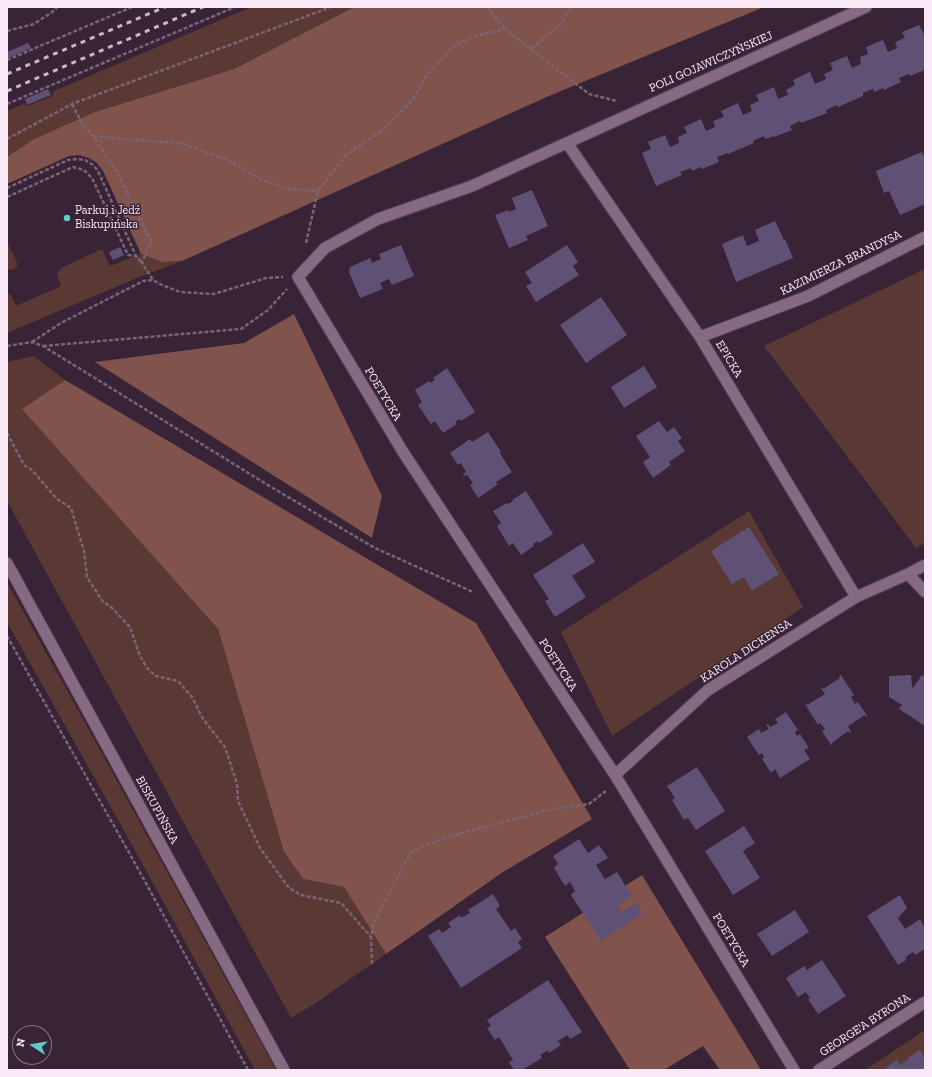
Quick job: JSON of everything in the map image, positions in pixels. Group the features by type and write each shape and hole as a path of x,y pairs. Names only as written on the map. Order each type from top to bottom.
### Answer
{"street":[{"name":"POLI GOJAWICZYŃSKIEJ","path":"298,277 326,248 378,219 472,186 866,7"},
{"name":"EPICKA","path":"567,143 700,337 856,597"},
{"name":"KAZIMIERZA BRANDYSA","path":"700,337 808,296 925,237"},
{"name":"POETYCKA","path":"298,277 403,452 617,778 794,1070"},
{"name":"BISKUPIŃSKA","path":"7,563 284,1070"},
{"name":"KAROLA DICKENSA","path":"617,778 708,690 856,597 925,565"},
{"path":"908,574 925,592"},
{"name":"GEORGE'A BYRONA","path":"819,1070 925,1002"}],"path":[{"path":"7,31 34,24 55,10 57,7"},
{"path":"7,60 132,7"},
{"path":"7,104 235,7"},
{"path":"7,139 72,104 331,7"},
{"path":"487,7 505,29 589,94 643,108"},
{"path":"531,49 560,25 571,7"},
{"path":"305,248 318,191 346,155 390,123 413,99 428,74 457,44 475,36 505,29"},
{"path":"72,104 83,125 93,136 117,172 151,241 142,263"},
{"path":"93,136 181,143 228,160 260,179 288,189 318,191"},
{"path":"7,188 68,160 85,160 93,165 98,171 136,256 153,280 162,285 180,292 214,294 266,278 298,277"},
{"path":"7,197 73,168 84,170 92,178 128,255 136,256"},
{"path":"43,346 242,329 268,310 298,277"},
{"path":"7,346 32,342 61,323 104,300 143,281 153,280"},
{"path":"32,342 43,346 271,487 375,548 474,592"},
{"path":"7,433 24,465 32,470 57,499 71,508 84,551 87,578 103,602 110,606 130,627 140,656 147,668 156,676 178,681 192,697 203,719 225,748 237,784 238,801 260,848 289,888 301,895 341,903 371,936"},
{"path":"7,636 248,1070"},
{"path":"372,964 371,936 374,922 411,852 455,835 553,809 589,804 617,778"}],"shaded area":[{"path":"251,7 354,7 234,69 95,112 34,139 7,157 7,111 23,104 28,106 52,96 54,91"},
{"path":"354,7 764,7 549,96 182,261 162,262 141,254 103,171 97,163 89,158 79,155 69,156 7,184 7,157 34,139 95,112 234,69"},
{"path":"7,241 17,263 17,266 13,270 7,269"},
{"path":"102,249 110,266 141,254 162,262 182,261 137,278 7,333 7,293 11,295 16,306 61,286 57,274 61,268"},
{"path":"925,269 925,543 916,548 764,346"},
{"path":"294,314 382,496 372,538 95,362 244,343"},
{"path":"34,356 65,380 23,409 218,629 284,852 303,879 344,887 386,954 316,1003 291,1018 7,501 7,362"},
{"path":"65,380 476,623 592,819 503,872 386,954 344,887 303,879 284,852 218,629 22,409"},
{"path":"749,511 803,607 612,736 561,632"},
{"path":"7,582 276,1070 255,1070 141,861 7,622"},
{"path":"642,875 761,1070 720,1070 703,1046 664,1070 630,1070 545,937"},
{"path":"925,1030 925,1070 865,1070"}],"building":[{"path":"919,25 925,36 925,70 910,76 909,74 899,78 901,82 884,90 883,88 874,92 873,89 863,93 863,96 838,107 837,105 826,110 827,113 801,123 800,121 790,126 792,130 765,139 764,136 753,141 754,143 717,157 719,162 702,169 701,167 692,171 691,168 680,172 682,175 656,186 642,153 651,149 648,142 665,135 670,147 679,143 678,137 687,133 684,127 701,119 706,131 715,127 713,121 724,117 721,111 738,103 743,115 752,111 750,105 759,101 756,95 774,87 778,99 788,95 786,90 795,85 793,80 810,72 815,84 826,79 824,74 833,70 830,63 847,56 852,68 861,64 860,57 868,54 866,47 883,40 888,52 897,48 895,42 905,38 902,32"},
{"path":"28,43 31,48 8,58 7,52"},
{"path":"48,89 51,95 27,105 25,99"},
{"path":"922,152 925,160 925,204 900,215 889,191 884,193 876,171"},
{"path":"532,190 548,226 526,236 528,240 509,248 495,215 508,210 509,212 516,209 512,198"},
{"path":"775,221 793,258 736,282 722,244 743,235 747,246 759,241 755,230"},
{"path":"401,245 414,276 392,285 389,279 380,283 383,289 360,298 349,272 350,267 370,258 372,263 381,259 379,254"},
{"path":"567,245 578,262 573,266 579,275 536,302 526,286 532,283 525,272"},
{"path":"120,247 124,255 113,260 109,252"},
{"path":"601,297 627,335 586,363 560,325"},
{"path":"644,366 657,387 624,408 611,387"},
{"path":"447,368 475,412 461,421 460,419 455,422 457,424 443,433 435,421 431,424 418,405 422,402 415,390 429,381 430,383 435,380 433,378"},
{"path":"659,421 667,432 674,427 682,438 678,441 685,451 669,462 671,465 653,478 643,462 650,457 636,436"},
{"path":"488,432 501,451 501,455 512,472 496,482 497,485 478,498 470,485 473,483 467,475 464,476 463,474 466,472 461,463 458,465 450,453 470,439 472,442"},
{"path":"526,491 553,534 539,543 538,541 533,544 534,546 521,555 513,543 509,546 497,526 501,523 493,511 513,501 512,500"},
{"path":"749,527 779,574 752,591 744,577 732,584 711,551"},
{"path":"583,543 595,562 572,576 586,597 555,617 545,601 549,599 533,575"},
{"path":"841,675 854,695 851,697 855,704 858,702 867,716 866,717 865,715 848,726 851,732 850,733 848,731 831,745 822,731 825,729 820,723 818,725 805,704 806,703 807,705 825,694 821,688 822,687 823,689 840,678 839,676"},
{"path":"911,675 913,688 922,675 925,677 925,726 899,709 902,705 889,697 889,676"},
{"path":"786,712 798,730 795,732 797,736 800,734 809,748 804,750 810,759 780,778 775,769 771,773 762,759 764,757 762,753 759,755 747,737 759,729 761,733 769,729 766,725 768,724 770,727 778,723 775,719"},
{"path":"697,767 725,811 696,830 688,818 684,820 672,800 675,798 667,786"},
{"path":"744,826 755,843 743,851 760,878 733,895 705,851"},
{"path":"579,839 588,853 599,845 608,858 596,865 605,879 617,872 632,896 617,905 622,912 636,903 643,913 601,941 571,895 575,891 570,882 565,886 554,868 558,864 553,856"},
{"path":"493,894 500,906 496,909 511,931 515,928 522,939 518,942 522,948 461,988 428,936 439,929 442,933 451,927 448,923 460,915 461,918 470,913 468,910"},
{"path":"900,895 907,908 898,918 905,929 920,919 925,928 925,949 915,955 913,952 907,956 905,961 898,965 867,916"},
{"path":"795,910 809,932 772,956 757,934"},
{"path":"822,960 846,996 818,1014 808,999 810,998 806,992 798,997 786,978 804,966 807,970"},
{"path":"548,980 582,1032 570,1039 567,1035 558,1041 561,1045 549,1053 548,1050 540,1055 542,1058 522,1070 514,1070 509,1062 513,1060 499,1037 495,1040 487,1028 491,1026 487,1020"},
{"path":"920,1050 925,1058 925,1070 883,1070 897,1060 900,1065"}],"railway":[{"path":"7,74 165,7"},
{"path":"7,91 203,7"}],"place":[{"name":"Parkuj i Jedź Biskupińska","path":"67,218"}]}
